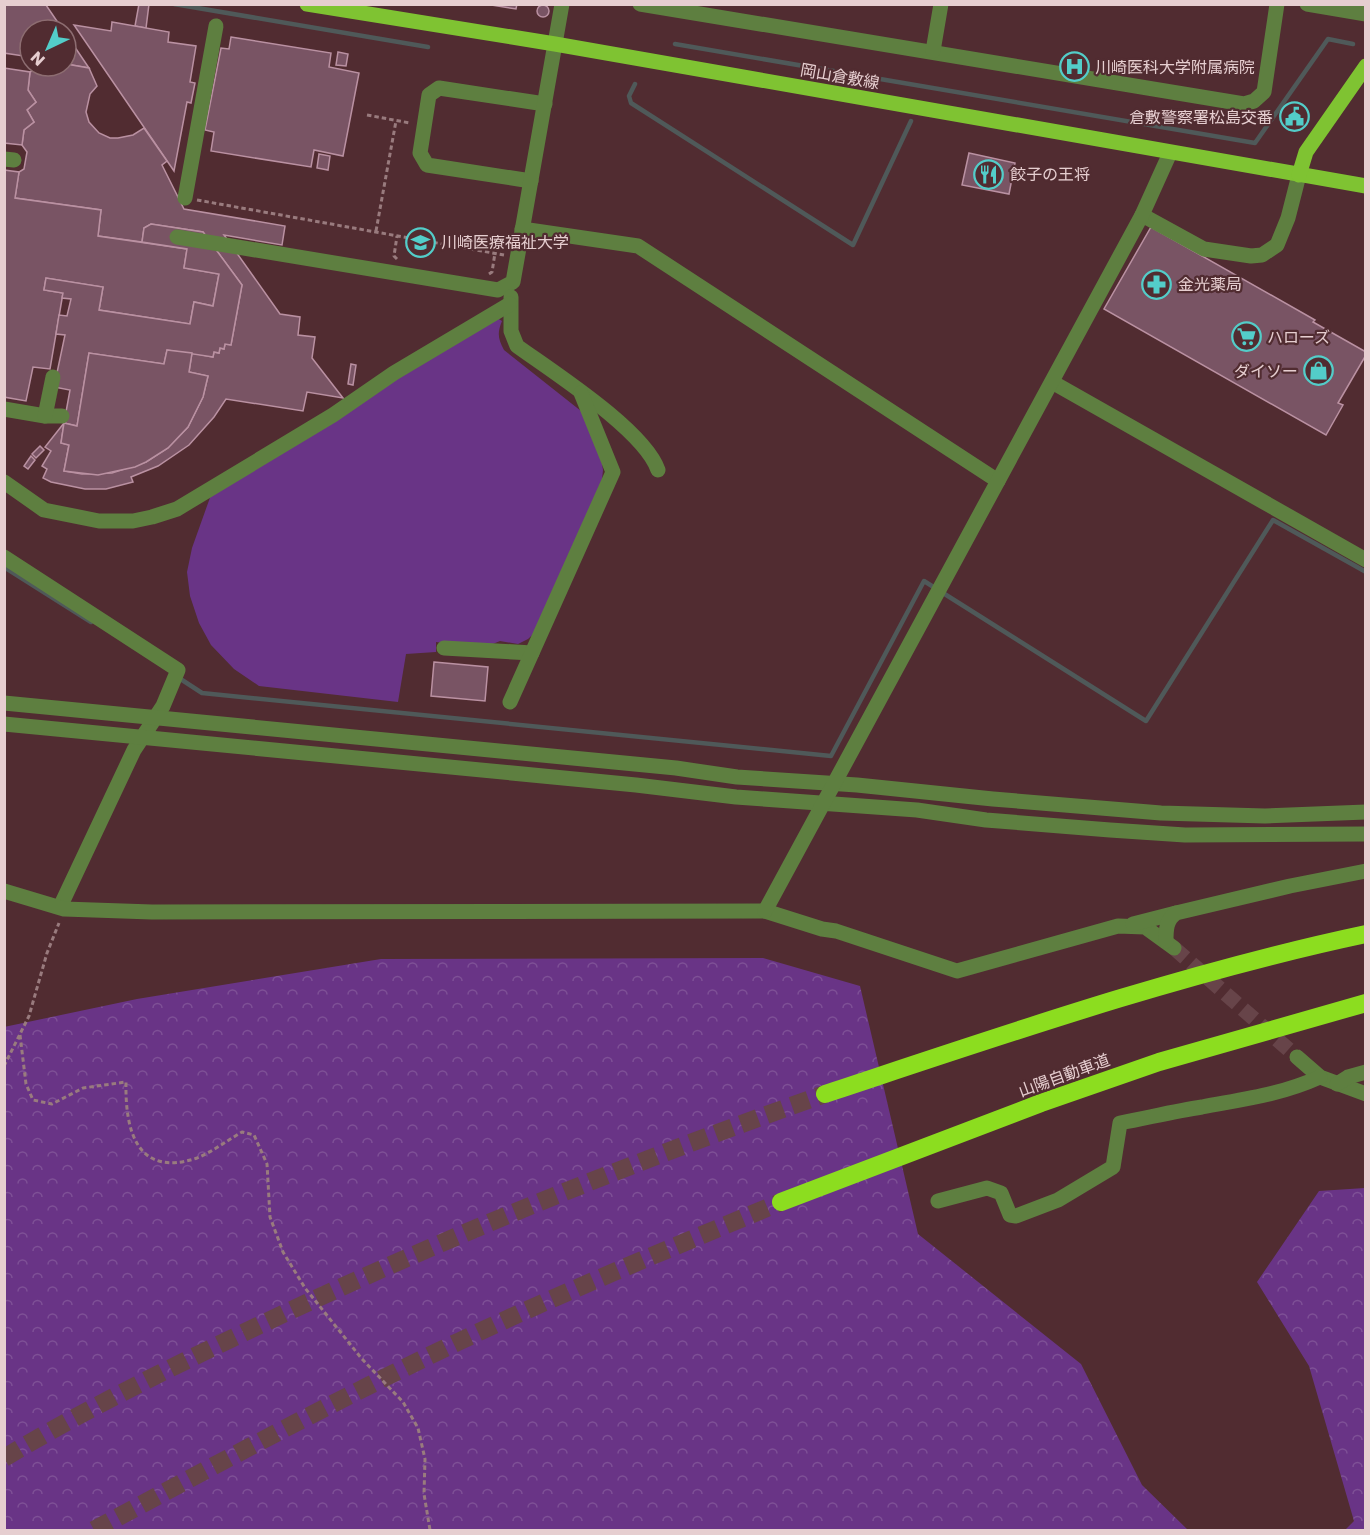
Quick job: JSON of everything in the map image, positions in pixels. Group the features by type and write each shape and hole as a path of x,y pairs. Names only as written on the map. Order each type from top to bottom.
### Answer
{"highway":[{"path":"825,1094 1019,1029 1253,961 1365,934"},
{"name":"山陽自動車道","path":"781,1202 1041,1103 1159,1062 1365,1002"}],"main road":[{"name":"岡山倉敷線","path":"307,4 346,8 1365,186"},
{"path":"1299,175 1306,152 1365,66"}],"street":[{"path":"562,4 513,282 510,304 511,331 518,346 617,420 654,458 658,470"},
{"path":"933,51 941,4"},
{"path":"647,5 697,9 1244,104 1254,101 1264,92 1277,4"},
{"path":"1307,4 1365,14"},
{"path":"185,198 216,26"},
{"path":"531,181 427,165 420,153 429,95 439,88 545,104"},
{"path":"765,911 1142,215 1170,153"},
{"path":"1142,215 1204,249 1251,256 1262,255 1277,245 1288,218 1299,175"},
{"path":"522,228 638,246 998,481"},
{"path":"177,237 498,290 513,282"},
{"path":"4,482 44,510 99,522 133,521 177,509 333,415 394,373 510,304"},
{"path":"45,416 53,377"},
{"path":"1052,382 1365,560"},
{"path":"510,702 613,472 581,393"},
{"path":"4,409 45,416 62,416"},
{"path":"4,557 178,670 163,706 134,750 62,908"},
{"path":"444,648 532,653"},
{"path":"4,703 676,768 736,777 1161,813 1265,816 1365,812"},
{"path":"4,724 636,785 736,797 917,810 986,820 1174,834 1365,834"},
{"path":"4,891 62,908 152,912 765,911 957,970 1118,926 1130,925 1290,885 1365,871"},
{"path":"1130,925 1145,927 1170,945 1166,927 1170,917 1176,913"},
{"path":"1297,1058 1320,1077 1365,1094"},
{"path":"1336,1084 1348,1077 1365,1072"},
{"path":"938,1201 987,1188 1001,1193 1007,1211 1010,1215 1016,1216 1058,1200 1113,1167 1120,1123 1203,1106 1246,1101 1295,1088 1320,1077"}],"path":[{"path":"367,116 424,126"},
{"path":"376,231 396,121"},
{"path":"185,198 517,257"},
{"path":"4,1066 29,1016 46,953 62,908"},
{"path":"20,1035 26,1084 33,1100 52,1104 83,1088 126,1082 126,1107 132,1137 146,1155 169,1164 198,1157 242,1132 254,1135 267,1164 270,1217 283,1252 305,1288 362,1359 403,1402 418,1428 425,1459 424,1494 430,1530"}],"green space":[{"path":"497,318 502,321 499,336 504,350 581,411 600,451 603,470 601,489 542,626 528,639 518,644 500,641 483,648 436,642 436,652 406,654 398,702 259,686 234,669 211,645 199,623 190,596 187,572 192,548 212,492"},
{"path":"763,958 860,986 918,1234 1081,1364 1142,1485 1188,1530 5,1530 4,1027 137,999 381,959"},
{"path":"1365,1188 1365,1530 1345,1530 1354,1521 1309,1366 1257,1282 1319,1191"}],"building":[{"path":"4,4 46,5 55,18 18,18 18,55 4,53"},
{"path":"139,4 149,4 146,28 135,26"},
{"path":"492,4 517,4 516,9"},
{"path":"543,5 549,11 543,17 537,11"},
{"path":"112,22 169,32 168,42 196,46 190,82 195,83 191,103 187,102 174,171 78,31 78,26 111,31"},
{"path":"231,37 331,53 329,67 359,73 343,156 314,150 311,167 211,151 214,132 205,130 221,48 229,49"},
{"path":"78,52 89,68 78,66"},
{"path":"338,52 348,54 346,66 336,65"},
{"path":"78,66 89,68 97,86 90,94 86,112 89,122 99,133 110,138 133,135 144,128 167,161 162,165 184,209 285,226 282,245 224,235 280,314 300,317 298,335 315,337 312,358 343,398 307,392 303,411 226,399 214,417 189,445 158,466 131,477 133,482 106,489 85,489 51,482 43,478 47,469 42,466 51,451 45,447 64,423 61,443 69,445 64,471 82,474 112,473 146,462 168,448 188,427 203,397 208,376 189,372 192,353 213,357 214,352 219,353 220,348 224,349 225,344 231,345 242,285 203,232 151,224 144,228 142,242 98,236 101,210 15,198 19,172 24,169 27,152 22,145 24,130 34,122 27,110 36,102 28,90 29,78 78,78"},
{"path":"4,68 18,70 18,78 29,78 28,90 36,102 27,110 34,122 24,130 22,145 4,143"},
{"name":"倉敷警察署松島交番","path":"1296,105 1306,114 1292,129 1282,119"},
{"name":"餃子の王将","path":"969,153 1015,163 1009,194 962,185"},
{"path":"319,154 330,156 328,170 317,168"},
{"path":"4,170 19,172 15,198 101,210 98,236 187,249 184,268 219,274 213,306 194,302 190,324 99,310 103,287 46,278 44,290 63,293 50,369 33,367 26,401 4,397"},
{"path":"151,224 203,232 242,285 231,345 225,344 224,349 220,348 219,353 214,352 213,357 167,350 164,364 89,353 77,426 64,423 70,390 54,387 65,335 56,334 59,315 67,316 71,299 62,298 63,293 44,290 46,278 103,287 99,310 190,324 194,302 213,306 219,274 184,268 187,249 142,242 144,228"},
{"name":"ハローズ","path":"1151,227 1315,320 1313,322 1366,352 1338,403 1343,405 1326,435 1104,309"},
{"path":"167,350 192,353 189,372 208,376 203,397 188,427 168,448 135,467 98,475 64,471 69,445 61,443 64,423 77,426 89,353 164,364"},
{"path":"351,364 356,365 353,385 348,384"},
{"path":"40,446 44,450 36,458 32,454"},
{"path":"31,456 35,460 28,469 24,466"},
{"path":"434,662 488,667 485,701 431,696"}],"waterway":[{"path":"174,4 428,47"},
{"path":"675,44 1255,143 1328,39 1353,44"},
{"path":"635,84 629,96 631,103 853,245 911,121"},
{"path":"179,678 202,693 831,756 924,581 1146,721 1273,520 1366,572"},
{"path":"4,567 91,622"}],"tunnel":[{"path":"1174,948 1297,1057"},
{"path":"4,1458 68,1421 167,1370 334,1290 542,1201 825,1094"},
{"path":"94,1530 230,1457 460,1341 579,1287 781,1202"}],"place":[{"name":"川崎医科大学附属病院","path":"1074,67"},
{"name":"倉敷警察署松島交番","path":"1294,117"},
{"name":"餃子の王将","path":"989,174"},
{"name":"川崎医療福祉大学","path":"420,242"},
{"name":"金光薬局","path":"1157,284"},
{"name":"ハローズ","path":"1246,337"},
{"name":"ダイソー","path":"1319,371"}]}
